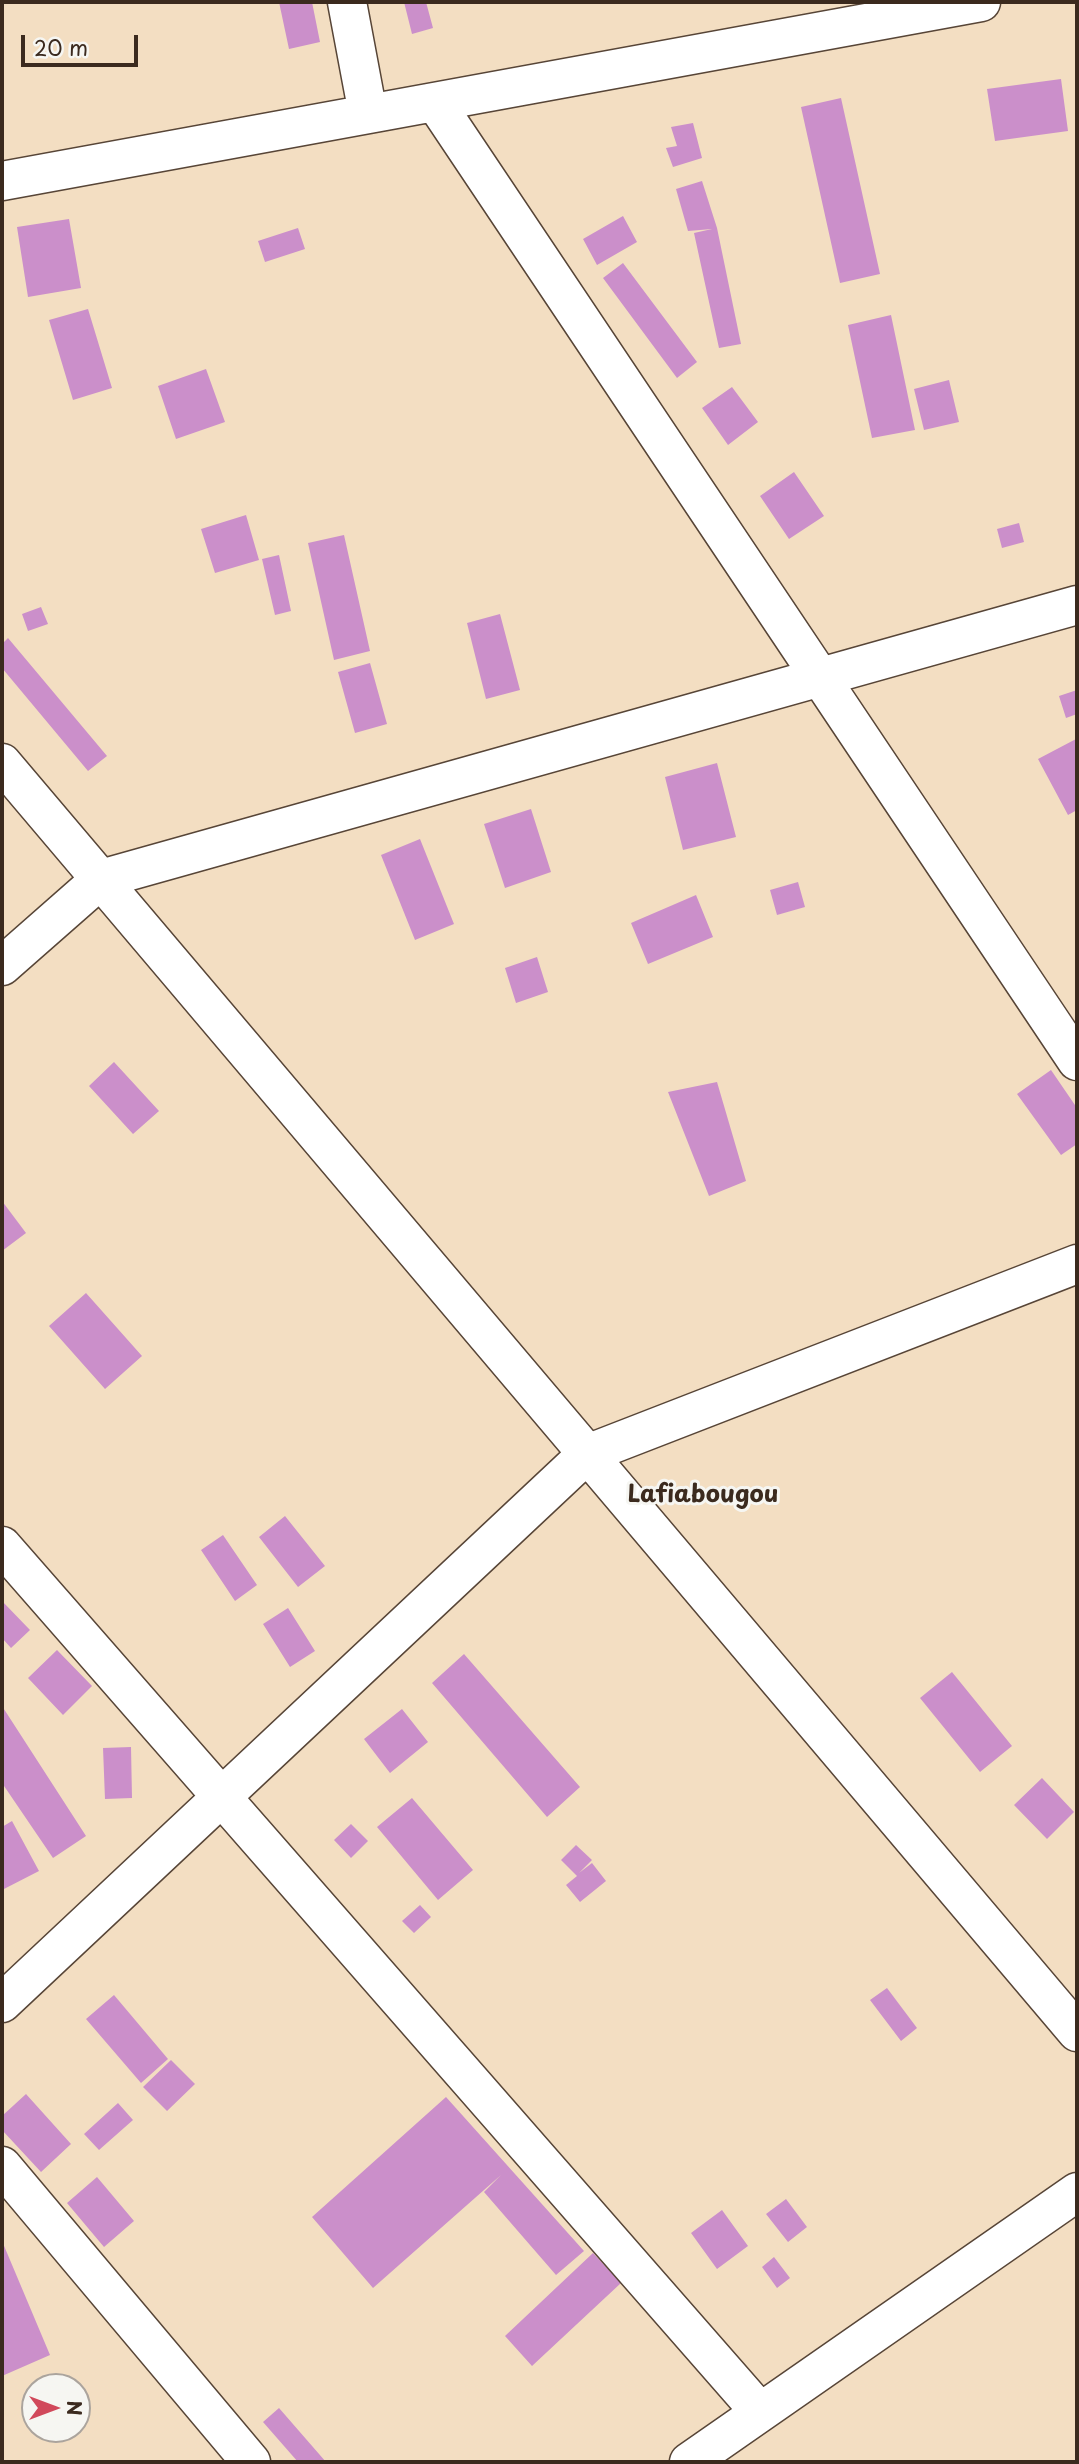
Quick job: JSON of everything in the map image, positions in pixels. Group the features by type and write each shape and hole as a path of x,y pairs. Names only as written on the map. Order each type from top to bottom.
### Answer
{"street":[{"path":"347,2 368,114"},
{"path":"2,181 435,102 806,18 981,2"},
{"path":"435,102 1077,1061"},
{"path":"2,966 101,879 1077,605"},
{"path":"2,762 1077,2032"},
{"path":"2,2003 587,1454 1077,1264"},
{"path":"2,1546 222,1797 743,2436"},
{"path":"2,2166 251,2462"},
{"path":"689,2462 743,2436 1077,2192"}],"building":[{"path":"279,2 312,2 320,42 289,49"},
{"path":"404,2 426,2 433,28 412,34"},
{"path":"1061,79 1068,131 995,141 987,89"},
{"path":"841,98 880,274 840,283 801,107"},
{"path":"693,123 702,158 673,167 666,148 677,146 671,127"},
{"path":"702,181 717,228 741,344 719,348 694,233 712,229 688,231 676,189"},
{"path":"623,216 637,242 597,265 583,239"},
{"path":"69,219 81,288 28,297 17,227"},
{"path":"298,228 305,249 265,262 258,241"},
{"path":"623,263 697,362 677,378 603,278"},
{"path":"88,309 112,388 73,400 49,320"},
{"path":"891,315 915,430 872,438 848,325"},
{"path":"206,369 225,422 176,439 158,386"},
{"path":"949,380 959,422 924,430 914,389"},
{"path":"732,387 758,422 728,445 702,408"},
{"path":"794,472 824,516 789,539 760,496"},
{"path":"246,515 259,560 215,573 201,529"},
{"path":"1019,523 1024,542 1002,548 997,529"},
{"path":"344,535 370,651 334,660 308,543"},
{"path":"279,555 291,611 275,615 262,559"},
{"path":"41,607 48,624 28,631 22,614"},
{"path":"500,614 520,690 486,699 467,623"},
{"path":"8,638 107,756 88,771 2,668 2,644"},
{"path":"370,663 387,724 355,733 338,672"},
{"path":"1077,690 1077,714 1066,718 1059,696"},
{"path":"1076,739 1077,810 1068,815 1038,759"},
{"path":"717,763 736,837 683,850 665,777"},
{"path":"531,809 551,872 505,888 484,824"},
{"path":"420,839 454,924 415,940 381,855"},
{"path":"798,882 805,907 777,915 770,890"},
{"path":"696,895 713,937 648,964 631,923"},
{"path":"537,957 548,992 516,1003 505,968"},
{"path":"114,1062 159,1111 133,1134 89,1086"},
{"path":"1051,1070 1077,1108 1077,1144 1061,1155 1017,1094"},
{"path":"717,1082 746,1181 709,1196 668,1092"},
{"path":"2,1201 26,1233 2,1251"},
{"path":"86,1293 142,1356 105,1389 49,1326"},
{"path":"285,1516 325,1566 298,1587 259,1537"},
{"path":"223,1535 257,1585 235,1601 201,1550"},
{"path":"2,1601 30,1630 11,1648 2,1638"},
{"path":"288,1608 315,1651 290,1667 263,1624"},
{"path":"57,1650 92,1686 63,1715 28,1678"},
{"path":"464,1654 580,1787 547,1817 432,1683"},
{"path":"952,1672 1012,1746 980,1772 920,1698"},
{"path":"2,1706 86,1836 53,1858 2,1783"},
{"path":"402,1709 428,1742 390,1773 364,1739"},
{"path":"131,1747 132,1798 105,1799 103,1748"},
{"path":"1042,1778 1074,1812 1047,1839 1014,1805"},
{"path":"412,1798 473,1870 438,1900 377,1827"},
{"path":"12,1821 39,1871 2,1890 2,1827"},
{"path":"351,1824 368,1841 351,1858 334,1840"},
{"path":"576,1845 592,1860 579,1873 592,1863 606,1881 580,1902 566,1885 577,1876 561,1860"},
{"path":"420,1905 431,1917 414,1933 402,1921"},
{"path":"887,1988 917,2028 901,2041 870,2000"},
{"path":"114,1995 168,2059 141,2083 86,2019"},
{"path":"171,2060 195,2084 167,2111 143,2087"},
{"path":"26,2094 71,2144 41,2172 2,2130 2,2116"},
{"path":"446,2097 584,2251 556,2275 484,2192 501,2175 373,2288 312,2217"},
{"path":"118,2103 133,2120 99,2150 84,2134"},
{"path":"97,2177 134,2221 104,2247 67,2203"},
{"path":"786,2199 807,2227 788,2242 766,2214"},
{"path":"722,2210 748,2246 717,2269 691,2233"},
{"path":"2,2241 50,2355 2,2376"},
{"path":"593,2253 621,2283 532,2366 505,2336"},
{"path":"774,2257 790,2278 777,2288 762,2267"},
{"path":"279,2408 326,2462 298,2462 263,2422"}],"district":[{"name":"Lafiabougou","path":"703,1495"}]}
